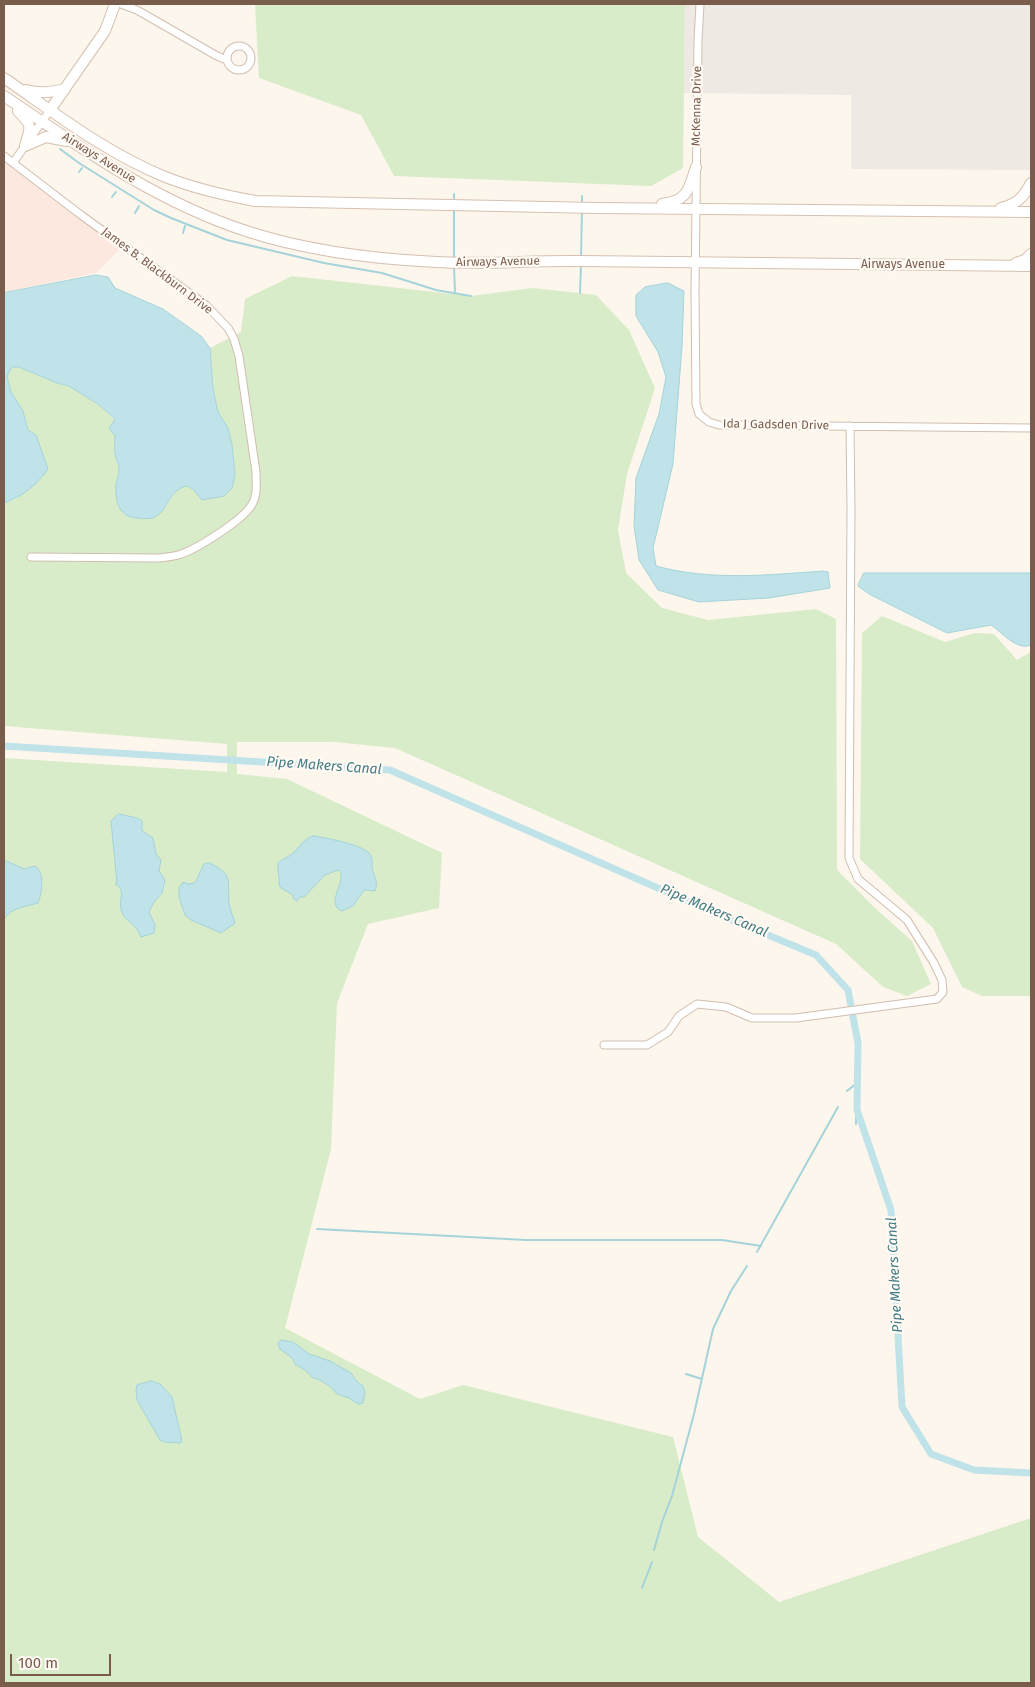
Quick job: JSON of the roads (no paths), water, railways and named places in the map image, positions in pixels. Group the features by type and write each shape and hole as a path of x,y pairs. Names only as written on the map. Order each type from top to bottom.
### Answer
{"main road":[{"path":"50,110 105,30 116,4"},
{"name":"Airways Avenue","path":"4,78 50,110 143,167 182,183 215,193 254,201 582,208 1031,212"},
{"path":"19,88 36,93 49,93 65,89"},
{"path":"65,89 61,108 69,122"},
{"path":"4,96 30,124 31,127 25,146"},
{"name":"Airways Avenue","path":"4,96 134,181 158,194 208,217 248,232 295,244 343,253 454,262 581,261 1031,266"},
{"path":"25,146 46,137 73,142"},
{"path":"621,208 674,202 688,192 696,167"},
{"path":"992,211 1011,206 1026,195 1031,183"},
{"path":"1008,266 1025,260 1031,254"}],"street":[{"path":"121,4 141,12 227,60"},
{"path":"141,12 144,4"},
{"name":"McKenna Drive","path":"696,209 700,4"},
{"path":"13,163 50,110"},
{"name":"James B. Blackburn Drive","path":"4,156 81,215 206,305 228,328 239,356 256,472 256,491 252,505 242,516 212,537 179,555 159,558 31,557"},
{"name":"Ida J Gadsden Drive","path":"696,209 696,404 699,414 709,422 719,425 744,427 1031,428"},
{"path":"604,1045 647,1045 668,1032 679,1016 697,1004 726,1007 752,1018 796,1018 937,999 943,992 942,980 934,963 907,920 858,879 849,858 852,509 850,426"}],"water":[{"path":"96,275 108,277 115,288 163,309 201,336 210,348 213,389 218,412 228,428 235,474 232,488 224,496 202,500 193,489 187,486 172,495 164,509 155,517 141,519 126,515 119,507 116,496 119,467 115,452 115,435 109,429 115,419 98,404 69,386 19,367 12,367 7,376 11,392 23,411 28,430 36,435 48,469 29,490 4,503 4,293"},
{"path":"668,283 684,291 682,346 673,464 653,548 656,566 697,574 739,576 823,571 828,572 830,588 769,598 699,602 658,590 639,560 634,526 636,478 659,414 666,377 658,352 636,316 636,295 645,287"},
{"path":"864,573 1031,573 1031,645 1025,646 1015,643 991,625 947,633 869,594 858,586"},
{"path":"120,814 142,821 142,831 153,838 156,854 161,860 159,871 165,880 162,893 154,902 149,912 155,925 154,933 141,937 136,928 123,915 121,891 115,884 117,883 111,821"},
{"path":"313,836 351,844 369,853 376,881 375,891 364,890 353,906 342,911 335,904 341,878 341,873 338,870 325,875 304,897 300,897 297,901 292,894 281,888 279,885 278,863"},
{"path":"4,860 24,869 35,866 40,873 42,883 38,903 15,910 4,919"},
{"path":"210,863 223,871 228,879 229,903 235,923 221,933 191,920 185,915 179,897 179,888 183,882 188,884 195,883 204,864"},
{"path":"281,1340 293,1342 309,1354 330,1361 351,1373 357,1382 363,1386 365,1392 363,1403 358,1404 349,1398 337,1394 331,1387 313,1378 280,1349 278,1344"},
{"path":"152,1381 160,1384 172,1397 182,1441 180,1443 160,1440 137,1400 137,1385"}],"waterway":[{"path":"60,149 154,210 227,240 324,263 382,273 436,290 471,296"},
{"path":"79,172 82,168"},
{"path":"112,197 116,192"},
{"path":"454,194 454,201"},
{"path":"582,196 582,203"},
{"path":"135,213 139,206"},
{"path":"454,208 454,259"},
{"path":"581,258 582,210"},
{"path":"183,233 185,226"},
{"path":"580,293 581,265"},
{"path":"454,266 455,293"},
{"name":"Pipe Makers Canal","path":"4,746 390,770 710,911 816,955 848,990 858,1043 857,1110 891,1210 902,1407 931,1454 974,1470 1031,1473"},
{"name":"Pipe Makers Canal","path":"847,1091 857,1083 856,1124"},
{"path":"757,1252 838,1107"},
{"path":"317,1229 526,1240 722,1240 761,1246"},
{"path":"654,1550 672,1496 694,1414 713,1329 731,1291 747,1266"},
{"path":"686,1374 702,1379"},
{"path":"642,1588 652,1562"}]}
